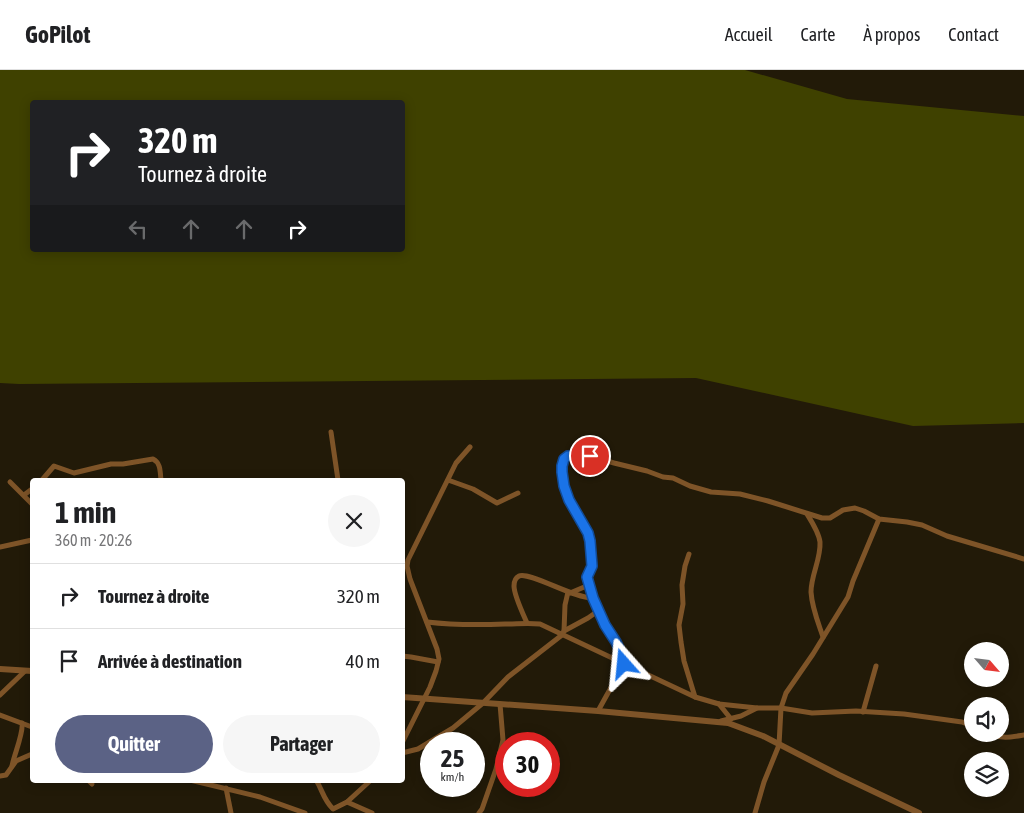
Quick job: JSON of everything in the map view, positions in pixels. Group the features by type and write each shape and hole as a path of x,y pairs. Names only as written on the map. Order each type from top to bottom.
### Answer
{"street":[{"path":"331,432 338,478"},
{"path":"405,737 425,698 439,659 437,649 410,579 407,566 408,560 456,464 470,447"},
{"path":"626,665 616,642 598,611 589,586 588,575 592,566 588,533 569,500 564,486 562,466 564,459 568,456 590,456 680,480 690,486 711,492 740,494 822,518 830,518 843,510 855,508 864,510 879,519 922,525 947,536 1024,559"},
{"path":"44,478 54,466 74,473 111,464 153,460 158,464 161,478"},
{"path":"448,480 473,490 497,503 518,493"},
{"path":"10,482 30,502"},
{"path":"24,495 30,490"},
{"path":"807,514 813,523 820,541 811,593 815,615 823,637"},
{"path":"755,813 778,745 781,708 786,694 848,597 879,519"},
{"path":"0,547 30,540"},
{"path":"689,554 682,586 679,625 680,642 694,697"},
{"path":"527,623 514,589 515,580 518,576 521,575 542,581 584,598 593,598"},
{"path":"405,578 410,579"},
{"path":"569,592 589,586"},
{"path":"563,633 565,605 569,592"},
{"path":"405,752 418,749 453,728 484,702 508,677 563,633 598,611"},
{"path":"426,622 449,625 540,624 563,633 694,697 719,704 757,708 781,708 812,713 863,712 904,714 964,723"},
{"path":"405,656 438,662"},
{"path":"598,711 626,665"},
{"path":"863,712 876,666"},
{"path":"0,669 30,671"},
{"path":"0,695 25,671"},
{"path":"405,697 598,711 728,723 763,736 919,813"},
{"path":"479,813 493,777 503,740 500,704"},
{"path":"719,704 731,719"},
{"path":"716,722 752,712 757,708"},
{"path":"0,714 30,726"},
{"path":"12,766 22,731 22,723"},
{"path":"1009,738 1024,735"},
{"path":"0,776 6,775 20,759 30,755"},
{"path":"204,783 260,797 305,813"},
{"path":"318,783 326,803 332,811 347,802 367,783"},
{"path":"226,788 231,813"},
{"path":"347,802 372,813"}],"shaded area":[{"path":"0,70 745,70 847,99 1024,116 1024,423 913,426 696,378 0,383"}],"route":[{"path":"590,456 568,456 564,459 562,472 564,486 578,518 588,533 592,568 587,577 593,598 627,666 624,664"}]}
